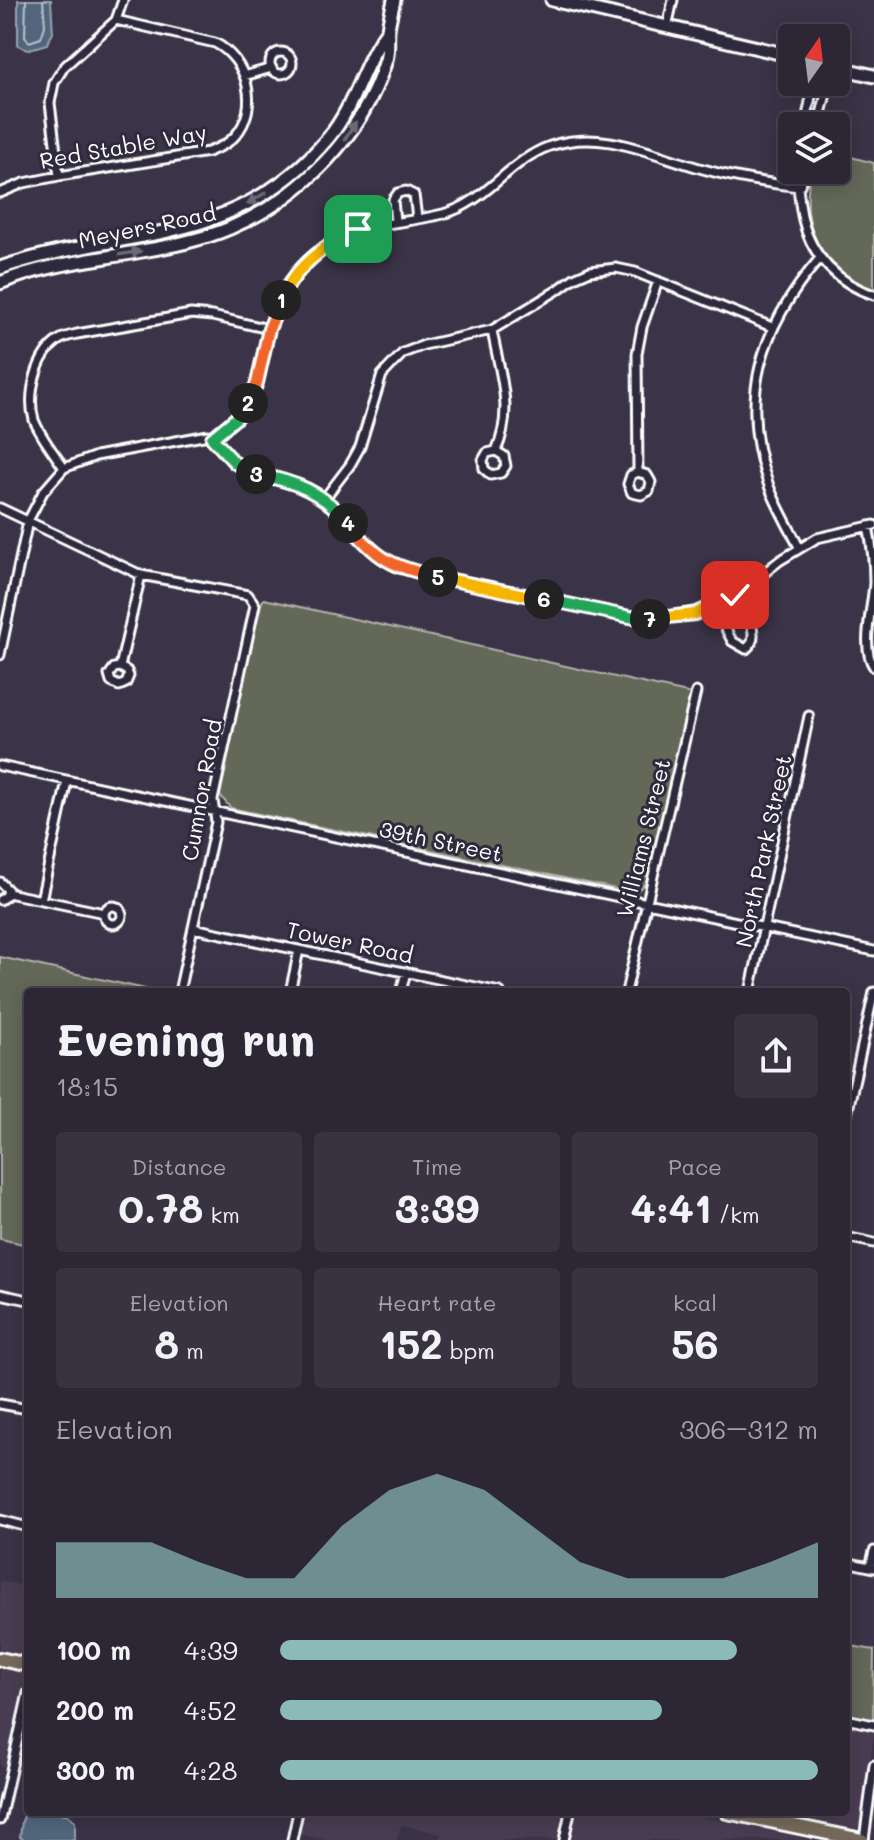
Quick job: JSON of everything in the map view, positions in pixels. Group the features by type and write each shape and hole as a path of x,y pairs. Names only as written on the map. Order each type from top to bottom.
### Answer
{"main road":[{"path":"0,1659 24,1664"},
{"path":"742,1816 820,1836 863,1840"}],"street":[{"path":"59,176 50,103 54,83 64,67 116,20 123,0"},
{"name":"Meyers Road","path":"0,283 44,268 186,242 227,230 262,213 294,190 341,144 375,89 389,49 388,30 394,0"},
{"path":"552,0 778,53"},
{"path":"667,28 673,0"},
{"path":"116,20 215,43 234,57 244,76 272,68"},
{"name":"Meyers Road","path":"0,268 40,254 183,228 222,217 255,201 286,179 330,136 357,92 375,47 388,30"},
{"path":"850,70 874,76"},
{"name":"Red Stable Way","path":"0,193 24,183 208,152 225,145 235,136 245,119 249,90 244,76"},
{"path":"212,438 243,410 252,395 269,329 284,293 302,267 336,239 368,226 446,213 470,204 523,158 553,145 576,140 619,143 703,169 799,187"},
{"path":"798,184 804,226 820,258 839,277 874,295"},
{"path":"395,221 393,200 398,193 406,191 414,195 417,218"},
{"path":"799,547 771,489 761,458 756,426 759,372 772,327 791,293 820,258"},
{"path":"324,499 360,447 378,386 393,362 403,353 492,330 590,271 622,269 772,327"},
{"path":"638,472 637,354 642,327 658,281"},
{"path":"64,468 35,424 32,405 40,365 45,354 60,340 77,334 191,314 269,329"},
{"path":"492,330 504,376 506,404 496,451"},
{"path":"0,655 28,521 43,492 64,468 104,455 208,435 245,470 295,482 324,499 373,552 389,563 411,571 630,617 677,617 714,606 735,595 799,547 826,535 871,526 874,581 866,646 874,667"},
{"path":"0,508 141,575 120,667"},
{"name":"Cumnor Road","path":"141,575 248,595 255,605 213,800 216,822 180,988"},
{"path":"714,606 732,641 746,649 753,640 754,631 735,595"},
{"name":"Williams Street","path":"627,988 696,692"},
{"name":"North Park Street","path":"751,988 809,716"},
{"name":"39th Street","path":"0,766 874,951"},
{"path":"41,900 67,781"},
{"path":"0,882 5,884 8,893"},
{"path":"8,893 104,913"},
{"path":"0,900 8,893"},
{"name":"Tower Road","path":"193,928 481,988"},
{"path":"291,988 299,950"},
{"path":"402,988 406,972"},
{"path":"850,1101 874,992"},
{"path":"850,1238 874,1243"},
{"path":"0,1294 24,1299"},
{"path":"0,1404 24,1408"},
{"path":"0,1520 24,1526"},
{"path":"850,1563 872,1568 874,1551"},
{"path":"0,1820 24,1711"},
{"path":"850,1720 874,1725"},
{"path":"863,1840 874,1765"},
{"path":"292,1840 297,1816"},
{"path":"564,1840 569,1816"}],"shaded area":[{"path":"0,1581 24,1586 24,1654 0,1649"},
{"path":"0,1668 24,1677 24,1698 8,1767 0,1766"},
{"path":"850,1724 870,1727 874,1732 861,1825 855,1829 792,1816 850,1816"},
{"path":"302,1816 565,1816 560,1840 440,1840 441,1834 401,1825 397,1840 327,1840 298,1834"},
{"path":"574,1816 700,1816 810,1840 569,1840"}],"green space":[{"path":"850,157 874,163 874,290 839,270 817,244 811,228 809,184 850,184"},
{"path":"264,599 692,694 651,878 635,893 231,808 220,796 259,607"},
{"path":"0,957 141,988 24,988 24,1244 0,1239"},
{"path":"850,1646 874,1650 873,1721 850,1718"}],"water":[{"path":"18,0 51,0 53,33 47,44 27,50 18,45"},
{"path":"24,1816 69,1816 75,1821 75,1840 24,1840 20,1837"}],"route":[{"path":"358,229 336,239 319,252 302,267 284,293 269,329 252,395 235,419 212,438 235,463 245,470 295,482 310,490 341,514 373,552 399,568 644,619 695,614 735,595"}]}
